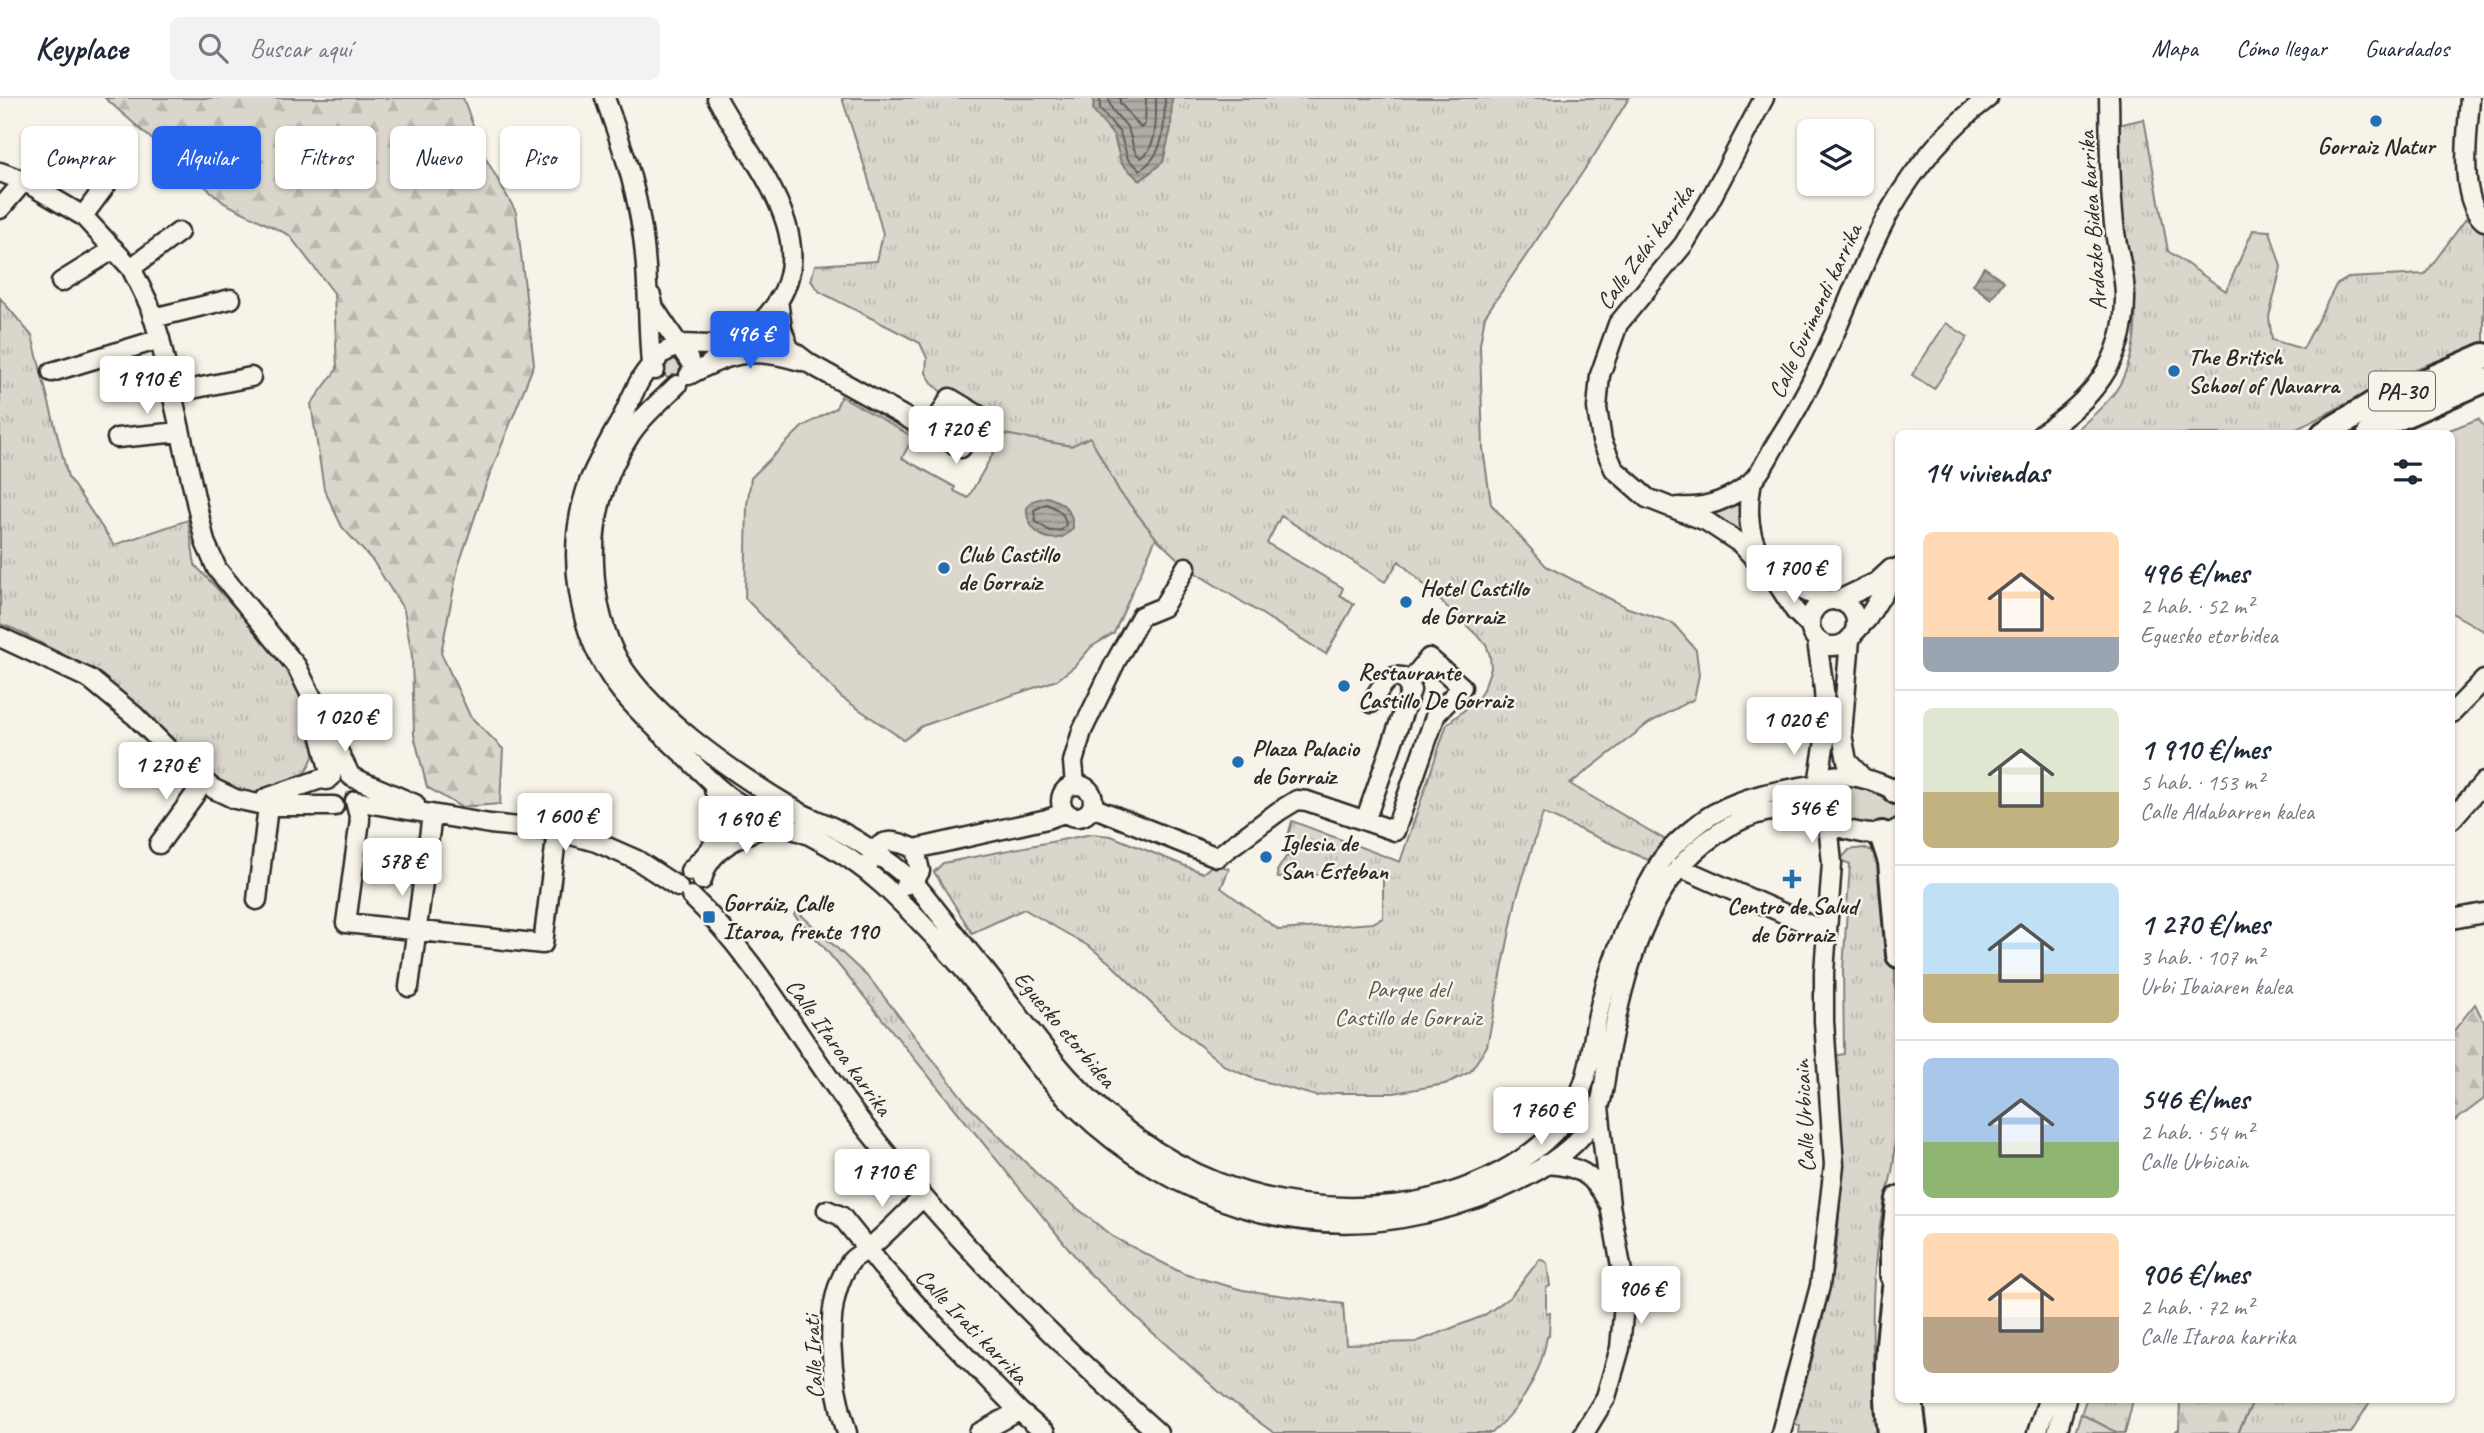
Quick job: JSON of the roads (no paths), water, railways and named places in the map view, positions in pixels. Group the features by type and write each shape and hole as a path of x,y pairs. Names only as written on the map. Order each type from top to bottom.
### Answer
{"highway":[{"name":"PA-30","path":"2331,430 2372,405 2484,356"},
{"name":"PA-30","path":"2376,430 2390,421 2484,380"},
{"path":"1891,831 1895,908"},
{"path":"1894,1297 1895,1234"},
{"path":"1891,1433 1888,1380 1895,1289"},
{"path":"1910,1403 1914,1433"}],"street":[{"path":"605,98 630,168 641,220 656,362 663,383 684,366 685,355 675,350 656,362"},
{"path":"717,98 776,198 785,224 792,260 791,272 779,300 742,338"},
{"name":"Calle Zelai karrika","path":"1764,98 1708,205 1684,244 1618,324 1600,375 1597,408 1602,441 1614,469 1647,498 1706,521 1741,544 1776,583 1813,634"},
{"name":"Calle Gurimendi karrika","path":"1667,506 1706,506 1752,481 1788,425 1806,390 1853,292 1871,246 1892,207 1915,171 1941,140 1988,98"},
{"name":"Ardazko Bidea karrika","path":"2046,430 2094,391 2117,348 2123,323 2126,299 2111,189 2109,98"},
{"path":"2470,98 2468,184 2470,201 2484,220"},
{"path":"0,172 21,180"},
{"path":"0,209 21,184"},
{"path":"0,637 90,679 135,716 192,774 235,799 268,806 345,807 355,802 358,797 358,786 297,667 217,569 205,542 160,339 149,304 131,268 83,216 37,189"},
{"path":"83,216 103,189"},
{"path":"131,268 179,232"},
{"path":"61,282 114,249"},
{"path":"647,275 654,307 684,366"},
{"path":"153,318 231,299"},
{"path":"779,300 782,329 789,348"},
{"name":"Eguesko etorbidea","path":"709,364 742,338"},
{"name":"Eguesko etorbidea","path":"931,430 810,364 789,348 769,338 742,338 718,344 684,366 631,433 608,478 600,501 593,546 595,589 614,650 630,678 678,728 752,782 800,812 873,851 914,882 1070,1079 1112,1119 1184,1169 1212,1181 1243,1192 1319,1207 1395,1205 1446,1193 1496,1175 1529,1154 1560,1125 1578,1097 1591,1058 1597,1017 1616,952 1638,902 1664,857 1710,815 1741,800 1818,784 1832,777 1862,777"},
{"path":"52,372 160,339"},
{"name":"Eguesko etorbidea","path":"684,366 709,364 735,354 761,352 810,364"},
{"name":"Eguesko etorbidea","path":"656,362 643,374 584,496 576,572 586,622 600,659 620,690 728,802 809,835 880,883 986,996 1063,1094 1108,1136 1155,1170 1211,1198 1291,1220 1379,1220 1450,1208 1528,1176 1566,1152 1588,1128 1599,1106 1622,986 1637,946 1655,904 1679,867 1699,846 1734,822 1774,810 1800,810 1855,832 1891,831"},
{"path":"172,393 251,376"},
{"path":"117,438 180,432"},
{"path":"1752,481 1748,502 1749,524 1755,545 1765,561 1777,576 1800,590 1849,607 1854,613 1856,627 1852,636 1842,734 1847,761 1862,777 1895,789"},
{"path":"1818,784 1826,734 1824,690 1810,620 1816,607 1877,582 1895,565"},
{"path":"1075,786 1073,762 1082,731 1116,661 1141,616 1163,607 1186,567"},
{"path":"1813,634 1830,647 1844,644 1867,619 1895,574"},
{"path":"1092,807 1217,857 1297,800 1395,831 1436,713 1462,687 1430,657 1408,684"},
{"path":"297,667 315,715 329,778 324,794 334,806"},
{"path":"1365,821 1411,690 1402,677 1395,675 1389,677 1371,703"},
{"path":"2455,710 2484,680"},
{"path":"1774,792 1796,781 1809,770 1826,734"},
{"path":"235,799 270,799 340,773 455,818"},
{"path":"159,844 204,782"},
{"path":"689,881 723,831 728,802 740,787 752,782"},
{"path":"2455,816 2484,782"},
{"name":"Calle Urbicain","path":"1781,1433 1820,1286 1834,1165 1824,1021 1832,863 1824,820 1816,812 1813,794 1818,784"},
{"path":"915,849 920,872 914,882 899,888 880,883 870,862 873,851 882,844 892,841 915,849 1035,822 1066,812 1080,817 1092,807 1090,791 1075,786 1063,794 1062,803 1066,812"},
{"path":"689,881 729,842 773,821 771,794"},
{"path":"355,802 557,831 596,842 689,881"},
{"path":"355,802 360,820 346,923 543,944 557,831"},
{"path":"257,900 268,806"},
{"path":"409,987 432,815"},
{"path":"1832,863 1837,852 1855,832"},
{"path":"1679,867 1810,925 1827,928"},
{"name":"Calle Itaroa karrika","path":"689,881 860,1120 923,1197 1034,1316 1158,1433"},
{"path":"2455,918 2484,913"},
{"path":"1584,1433 1606,1397 1620,1348 1624,1304 1599,1106"},
{"path":"1604,1156 1588,1128 1573,1121 1560,1125 1557,1136 1566,1152 1599,1185 1610,1205"},
{"path":"1546,1164 1587,1173"},
{"name":"Calle Irati","path":"846,1433 838,1406 831,1333 836,1296 852,1259 868,1249 923,1197"},
{"path":"827,1210 841,1216 868,1249"},
{"name":"Calle Irati karrika","path":"868,1249 937,1327 1019,1411 1045,1433"},
{"path":"2036,1433 2047,1403"},
{"path":"2057,1433 2065,1403"},
{"path":"1770,1433 1790,1404"},
{"path":"979,1433 1019,1411"}],"water":[{"path":"1094,98 1172,98 1171,128 1163,162 1140,181 1121,163 1114,136 1093,111"},
{"path":"1984,267 2004,281 1991,299 1973,285"},
{"path":"1047,497 1062,504 1071,516 1073,528 1066,535 1058,538 1043,536 1031,525 1027,508 1032,501"}],"place":[{"name":"Gorraiz Natur","path":"2376,121"},
{"name":"The British School of Navarra","path":"2174,371"},
{"name":"Club Castillo de Gorraiz","path":"944,568"},
{"name":"Hotel Castillo de Gorraiz","path":"1406,602"},
{"name":"Restaurante Castillo De Gorraiz","path":"1344,686"},
{"name":"Plaza Palacio de Gorraiz","path":"1238,762"},
{"name":"Iglesia de San Esteban","path":"1266,857"},
{"name":"Centro de Salud de Gorraiz","path":"1792,879"},
{"name":"Gorráiz, Calle Itaroa, frente 190","path":"709,917"}],"park label":[{"name":"Parque del Castillo de Gorraiz","path":"1408,1003"}]}
